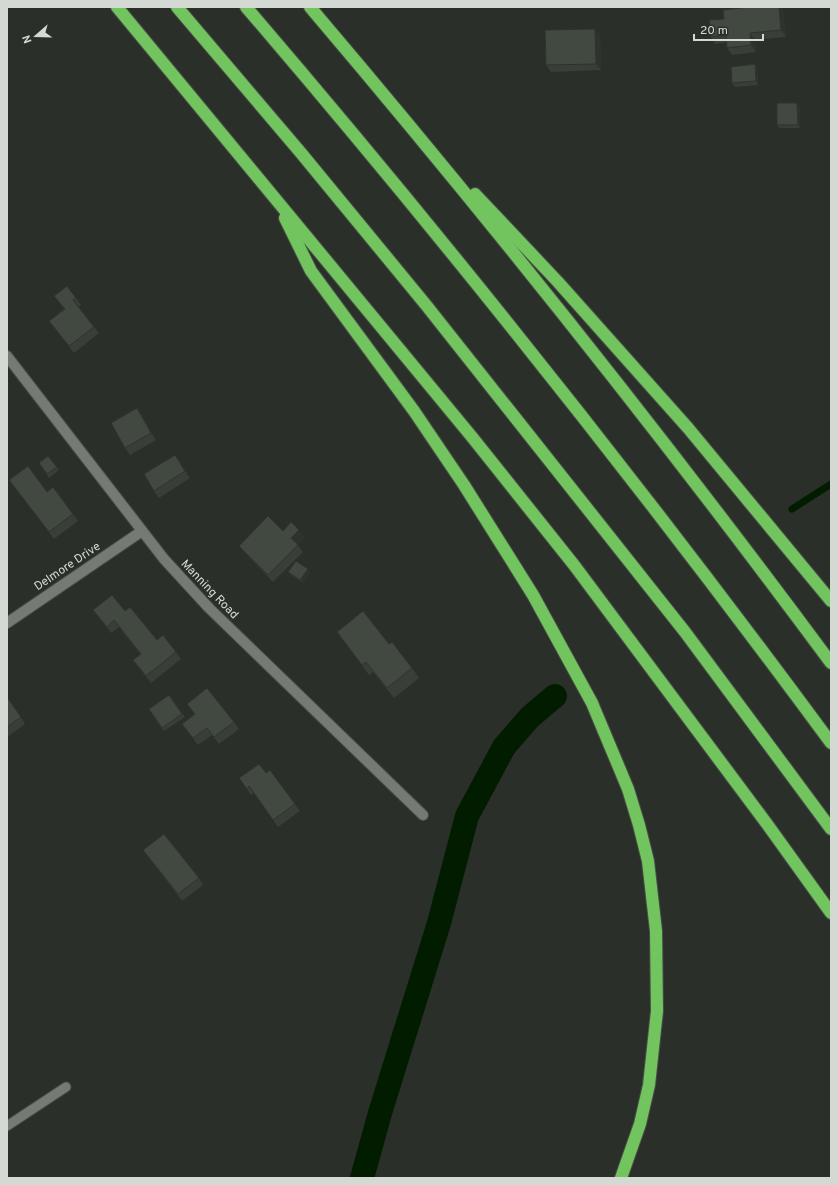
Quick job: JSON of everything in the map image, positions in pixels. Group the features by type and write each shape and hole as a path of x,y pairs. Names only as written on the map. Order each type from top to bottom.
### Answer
{"highway":[{"path":"117,7 275,198 325,261 472,437 574,565 763,818 831,913"},
{"path":"177,7 296,147 431,311 685,632 831,829"},
{"path":"246,7 297,66 524,344 686,550 831,743"},
{"path":"310,7 406,119 632,401 831,663"},
{"path":"406,119 558,282 688,428 831,601"},
{"path":"275,198 311,271 414,411 473,499 533,595 592,703 628,789 640,825 648,861 656,931 657,1012 649,1085 640,1124 621,1178"}],"street":[{"name":"Manning Road","path":"7,356 164,559 209,608 423,815"},
{"name":"Delmore Drive","path":"7,623 142,531"}],"lane":[{"path":"7,1126 66,1087"}],"building":[{"path":"749,7 779,7 781,30 750,33 751,45 727,48 726,35 711,37 709,20 724,19 723,10"},
{"path":"595,29 596,64 546,65 545,30"},
{"path":"755,64 756,81 732,83 731,67"},
{"path":"777,103 797,103 798,125 777,125"},
{"path":"67,286 76,298 73,300 94,327 69,346 49,321 65,309 54,296"},
{"path":"137,408 151,433 125,448 111,423"},
{"path":"175,455 185,471 154,491 144,474"},
{"path":"48,456 57,467 47,474 39,463"},
{"path":"28,466 47,492 53,487 73,514 49,532 9,480"},
{"path":"268,516 283,531 291,522 299,530 291,538 298,545 268,575 239,546"},
{"path":"296,561 308,569 300,580 288,572"},
{"path":"112,595 125,611 130,607 157,640 163,635 176,652 146,676 133,660 141,654 114,620 107,627 93,610"},
{"path":"363,611 389,644 392,642 412,668 387,688 366,662 362,665 337,632"},
{"path":"207,688 234,722 214,737 207,728 193,738 182,724 195,714 187,704"},
{"path":"169,695 182,714 162,728 149,709"},
{"path":"7,697 21,717 7,727"},
{"path":"259,764 266,773 270,770 295,804 273,820 249,786 247,789 239,778"},
{"path":"164,834 199,878 178,894 143,850"}],"waterway":[{"path":"792,509 831,484"},
{"path":"362,1178 380,1113 439,923 467,816 504,747 530,717 555,696"}]}
